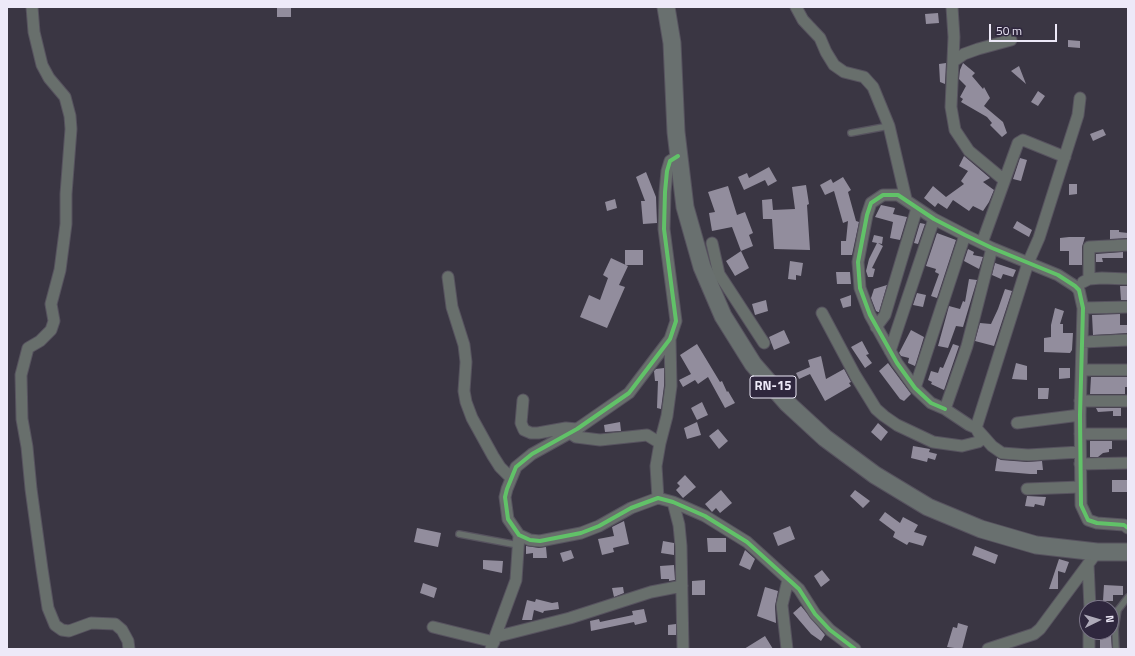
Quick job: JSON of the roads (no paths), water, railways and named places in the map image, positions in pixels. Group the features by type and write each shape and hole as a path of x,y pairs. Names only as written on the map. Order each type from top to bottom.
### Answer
{"main road":[{"name":"RN-15","path":"666,7 672,42 678,156 685,207 713,276 724,316 753,364 787,403 825,438 875,475 928,508 982,529 1036,545 1092,558 1128,552"}],"street":[{"path":"32,7 34,32 42,65 49,78 65,97 70,116 71,129 66,194 66,224 60,270 51,304 54,321 51,330 40,341 28,348 21,376 22,419 27,447 42,569 48,608 55,625 62,630 69,631 91,623 115,624 122,630 128,642 129,649"},
{"path":"796,7 803,20 820,38 834,65 844,72 857,74 869,82 879,99 889,126 906,199"},
{"path":"952,7 954,60 951,107 955,130 969,150 1004,180"},
{"path":"954,60 964,54 978,49 1011,40"},
{"path":"822,313 855,375 876,409 884,416 913,433 933,442 950,446 962,446 978,442 982,439 976,428 1028,264 1039,238 1078,115 1080,98"},
{"path":"945,409 966,346 987,245 1004,180 1018,143 1020,140 1023,140 1064,157"},
{"path":"658,498 656,479 660,443 667,416 671,386 670,339 676,321 664,229 665,192 667,171 670,161 678,156"},
{"path":"1128,464 1080,458 1002,453 992,446 976,428 969,426 945,409 932,403 915,388 876,327 865,305 860,288 858,274 859,255 871,203 883,195 898,195 934,219 965,235 1028,264 1058,275 1076,286 1081,295 1084,308 1080,402 1080,415 1080,434 1080,458 1080,487 1081,505 1088,520 1097,523 1124,525 1128,528"},
{"path":"876,327 884,315 917,208"},
{"path":"890,351 934,219"},
{"path":"915,388 965,235"},
{"path":"712,243 713,276 764,343"},
{"path":"1089,279 1088,249 1090,246 1128,245"},
{"path":"448,277 452,307 464,345 466,362 464,391 466,402 472,418 493,456 500,467 511,478"},
{"path":"1076,286 1089,279 1128,279"},
{"path":"1084,308 1128,307"},
{"path":"493,642 516,580 519,540 508,519 505,506 507,488 516,467 523,460 574,431 632,390 651,362 670,339"},
{"path":"1082,342 1128,340"},
{"path":"1082,370 1128,370"},
{"path":"523,400 521,423 524,430 530,433 566,428 574,431"},
{"path":"1080,402 1128,401"},
{"path":"1017,423 1080,415"},
{"path":"574,431 576,438 600,440 647,435 660,443"},
{"path":"1080,434 1128,434"},
{"path":"1027,489 1080,487"},
{"path":"519,540 540,541 581,533 600,526 631,508 658,498 673,502 704,516 740,537 799,589 815,614 830,630 855,649"},
{"path":"673,502 679,525 683,649"},
{"path":"1090,600 1092,558"},
{"path":"988,649 1034,634 1092,558"},
{"path":"787,649 782,605 788,580"},
{"path":"433,627 493,642 651,592 682,586"}],"lane":[{"path":"851,133 889,126"},
{"path":"459,534 519,540"},
{"path":"1116,649 1116,621 1120,607 1128,597"}]}
